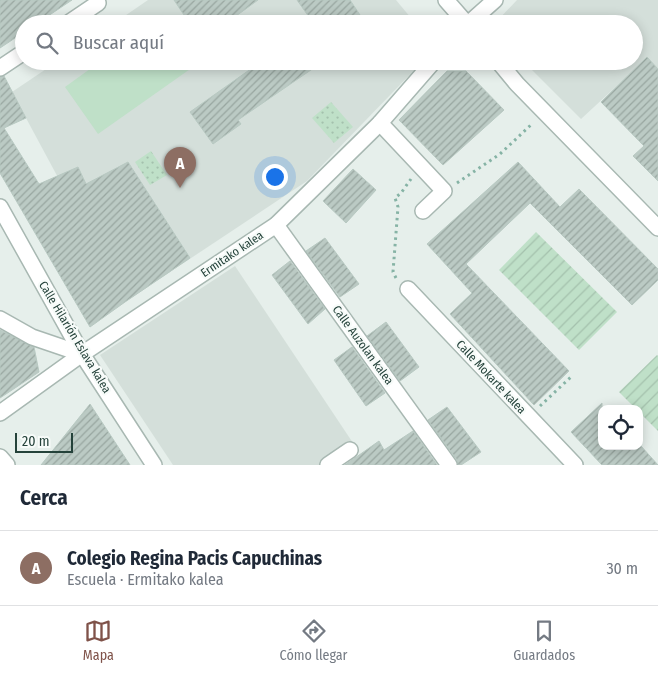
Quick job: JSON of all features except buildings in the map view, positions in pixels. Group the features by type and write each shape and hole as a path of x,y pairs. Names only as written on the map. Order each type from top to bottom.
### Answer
{"street":[{"path":"446,0 459,15"},
{"path":"477,15 494,0"},
{"path":"80,15 98,3"},
{"path":"0,68 15,58"},
{"name":"Ermitako kalea","path":"0,413 82,354 276,225 380,123 426,70"},
{"path":"506,70 658,228"},
{"path":"380,123 444,191 423,211"},
{"name":"Calle Hilarión Eslava kalea","path":"0,207 82,354 154,465"},
{"name":"Calle Auzolan kalea","path":"276,225 449,465"},
{"name":"Calle Mokarte kalea","path":"408,289 575,465"},
{"path":"0,319 32,337 82,354"},
{"path":"328,465 350,450"},
{"path":"0,457 7,465"}],"path":[{"path":"444,191 500,154 545,112"},
{"path":"408,289 398,284 393,272 398,207 395,198 401,193 421,166"},
{"path":"529,416 573,375"}],"shaded area":[{"path":"148,0 396,0 408,15 126,15"},
{"path":"517,0 658,0 658,69 647,58 643,62 643,15 503,15"},
{"path":"45,70 414,70 307,181 125,302 12,92"},
{"path":"532,70 634,70 581,119"},
{"path":"235,266 353,443 319,465 173,465 100,355"}],"green space":[{"path":"89,70 189,70 98,134 65,87"},
{"path":"331,102 353,127 334,143 312,118"},
{"path":"151,151 167,175 150,185 135,162"},
{"path":"536,232 617,312 579,350 499,270"},
{"path":"658,356 658,431 643,416 643,405 632,405 619,392"}],"place":[{"name":"Colegio Regina Pacis Capuchinas","path":"180,188"}]}
